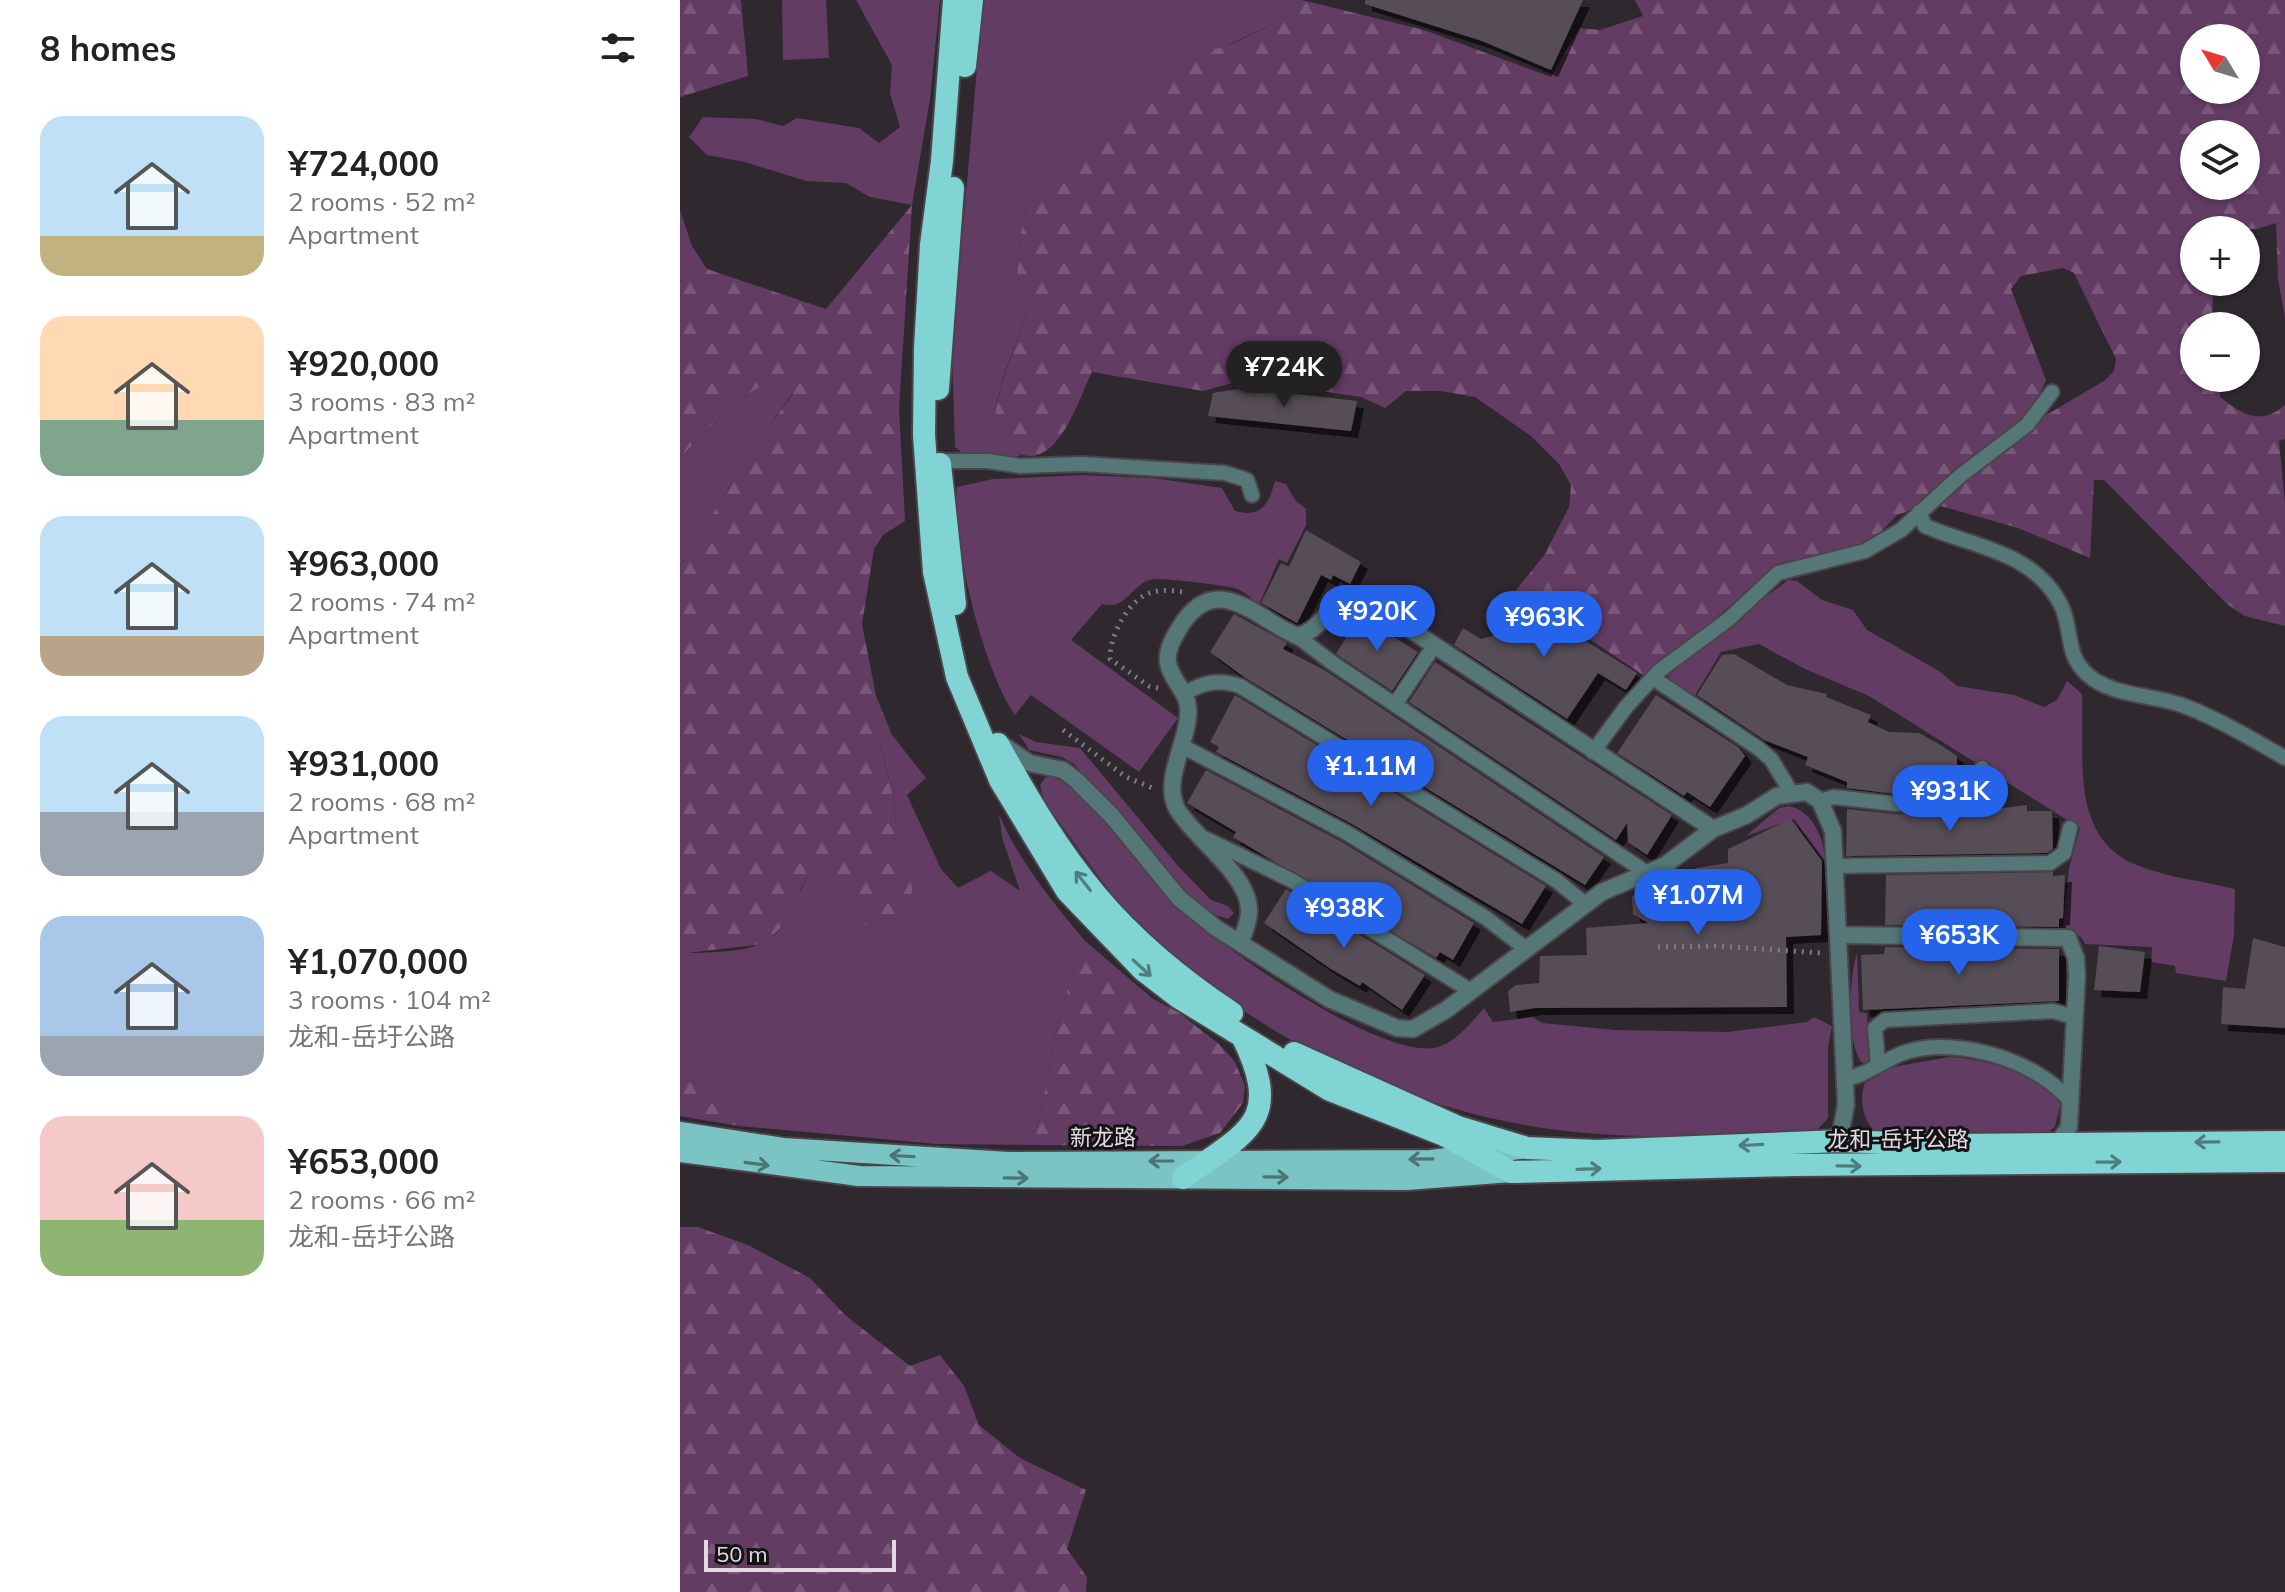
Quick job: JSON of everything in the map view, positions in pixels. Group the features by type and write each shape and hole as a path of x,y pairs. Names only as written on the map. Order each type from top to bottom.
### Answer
{"highway":[{"path":"933,461 925,348 931,245 942,161 954,0"},
{"path":"972,0 947,246 930,536 957,677 990,742 1000,780 1046,860 1086,913 1143,970 1178,997 1330,1090 1444,1135 1511,1172"},
{"name":"龙和-岳圩公路","path":"990,742 1071,867 1100,903 1156,957 1231,1013 1291,1052 1381,1095 1491,1140 1527,1148 1597,1151 1839,1141 1954,1145 2285,1142"},
{"path":"1183,1178 1251,1127 1260,1109 1261,1087 1256,1065 1231,1013"},
{"name":"龙和-岳圩公路","path":"1511,1172 1793,1165 2285,1161"}],"main road":[{"name":"新龙路","path":"680,1132 783,1148 940,1159 1431,1160 1527,1148"},
{"name":"新龙路","path":"680,1152 859,1176 1406,1180 1511,1172"}],"street":[{"path":"1241,941 1249,913 1248,900 1176,807 1173,791 1188,707 1168,662 1175,634 1188,614 1204,603 1231,599 1297,636 1316,627 1336,604 1357,598 1713,829"},
{"path":"990,742 1029,763 1063,770 1076,780 1112,816 1179,898 1216,928 1329,999 1397,1028 1413,1029 1428,1023 1584,903 1664,866 1713,829 1791,792 1807,792 1820,801 1829,817 1835,866 1846,1105 1839,1141"},
{"path":"1838,935 2068,938 2076,958 2069,1127 2058,1143"}],"lane":[{"path":"1593,752 1626,707 1653,678 1729,619 1778,573 1865,551 1901,530 2027,425 2052,392"},
{"path":"933,461 1225,473 1247,480 1252,495"},
{"path":"1919,512 1925,526 2005,552 2046,584 2068,622 2070,650 2081,669 2097,682 2188,707 2285,758"},
{"path":"1297,636 1320,655 1647,873"},
{"path":"1396,703 1434,646"},
{"path":"1653,678 1758,748 1771,759 1791,792"},
{"path":"1184,694 1206,683 1240,686 1557,881 1584,903"},
{"path":"1182,746 1347,833 1496,925 1525,948"},
{"path":"1820,801 1834,797 1896,804 1970,802 1980,791 1982,768"},
{"path":"1835,866 2050,863 2064,853 2070,828"},
{"path":"1201,837 1291,880 1471,991"},
{"path":"1878,1065 1875,1028 1885,1020 2053,1011 2074,1017"},
{"path":"1844,1079 1910,1051 1972,1051 2019,1066 2061,1091 2070,1101"}],"path":[{"path":"1173,678 1165,689 1149,686 1110,659 1110,644 1137,602 1149,592 1196,592 1204,603"},
{"path":"1063,730 1126,777 1146,787 1173,791"},
{"path":"1658,947 1717,946 1818,951 1823,955"}],"green space":[{"path":"680,0 741,0 748,76 680,97"},
{"path":"782,0 826,0 829,58 783,60"},
{"path":"856,0 940,0 930,99 912,205 870,197 846,183 806,181 745,162 707,155 689,137 703,117 756,119 783,126 797,118 859,128 879,143 900,127 890,93 892,65"},
{"path":"983,0 1302,0 1271,25 1163,75 1137,103 1051,176 1026,210 1020,236 1017,276 1030,304 1002,384 995,415 1000,437 1021,455 1014,458 964,454 955,447 952,354"},
{"path":"1302,0 1424,30 1551,77 1579,28 1600,30 1643,16 1635,0 2285,0 2285,318 2278,279 2276,223 2260,228 2260,216 2180,216 2180,296 2213,296 2212,312 2180,312 2180,392 2219,392 2220,397 2236,409 2252,416 2268,415 2285,405 2285,439 2279,441 2285,503 2285,626 2245,616 2228,605 2104,480 2094,480 2090,558 2018,528 1937,505 2036,421 2104,381 2114,371 2116,359 2074,273 2063,268 2021,276 2011,289 2046,380 2028,418 1917,508 1897,515 1869,544 1780,563 1646,677 1522,594 1513,594 1545,554 1569,507 1571,485 1559,464 1531,436 1475,397 1441,391 1406,391 1385,408 1361,397 1243,380 1203,391 1092,372 1073,415 1055,443 1031,456 1016,452 1002,441 995,424 998,398 1030,304 1017,276 1020,236 1026,210 1051,176 1137,103 1163,75 1193,56 1234,43 1271,25"},
{"path":"912,205 899,409 905,521 883,535 874,549 862,624 876,696 892,735 880,743 896,809 894,846 912,876 909,912 885,922 857,925 849,898 812,869 801,888 791,917 765,944 686,953 680,950 680,567 755,445 793,394 760,387 731,405 680,458 680,282 707,269 826,309"},
{"path":"680,210 692,246 707,269 680,282"},
{"path":"760,387 793,393 755,445 680,567 680,458 731,405"},
{"path":"1082,475 1153,478 1222,488 1235,511 1244,513 1262,508 1270,497 1275,481 1286,484 1295,500 1306,509 1306,525 1287,563 1279,559 1258,607 1248,595 1234,588 1154,579 1139,586 1118,604 1102,604 1071,640 1178,718 1139,772 1031,695 1015,715 1003,695 981,638 965,571 956,510 957,487 993,479"},
{"path":"1788,580 1797,581 1822,600 1853,610 1867,630 1939,671 1957,686 2014,695 2044,707 2057,700 2067,681 2082,694 2085,794 2101,837 2116,853 2139,866 2235,889 2234,935 2226,981 2176,973 2175,966 2151,962 2152,947 2085,944 2081,937 2063,928 2069,869 2080,828 1869,696 1805,669 1759,644 1721,652 1694,697 1668,682 1669,671"},
{"path":"1019,734 1036,742 1080,748 1178,866 1211,900 1228,906 1234,913 1228,919 1208,911 1187,895 1146,852 1074,764 1062,757 1029,750"},
{"path":"892,735 926,778 907,795 941,869 958,888 991,871 1020,891 1002,837 999,814 1026,865 1085,941 1075,961 1056,1033 1034,1145 937,1144 739,1126 706,1090 680,1079 680,950 698,953 741,949 759,945 771,938 788,917 812,869 849,898 894,846 896,809 880,742"},
{"path":"1053,776 1088,803 1160,888 1196,922 1260,970 1337,1017 1374,1035 1407,1046 1433,1048 1455,1038 1484,1008 1493,1022 1533,1017 1542,1023 1615,1030 1727,1032 1807,1022 1814,1017 1832,1026 1828,1047 1828,1118 1816,1131 1672,1136 1586,1133 1524,1125 1463,1111 1403,1092 1345,1068 1289,1039 1236,1005 1186,967 1140,925 1102,880 1044,801 1040,785 1045,778"},
{"path":"1789,806 1805,814 1816,827 1826,862 1794,819 1746,836 1779,808"},
{"path":"1085,941 1153,999 1178,1012 1219,1044 1235,1062 1245,1086 1243,1103 1220,1133 1182,1146 1034,1145 1056,1033 1075,961"},
{"path":"1857,953 1859,1012 1867,1013 1869,1057 1868,1062 1862,1063 1853,1041 1850,1010"},
{"path":"1949,1057 1994,1064 2038,1083 2061,1102 2055,1127 2040,1137 1878,1135 1864,1111 1862,1097 1865,1083 1893,1067"},
{"path":"680,1079 707,1090 739,1126 680,1116"},
{"path":"680,1227 698,1227 748,1245 810,1278 845,1315 910,1366 940,1355 964,1386 979,1425 1020,1458 1086,1490 1067,1549 1087,1577 1086,1592 680,1592"}],"building":[{"path":"1365,0 1583,0 1551,70 1482,41 1365,4"},
{"path":"1244,388 1357,401 1351,431 1208,416 1213,393"},
{"path":"1306,530 1361,562 1350,584 1333,575 1331,580 1321,575 1297,623 1261,603 1281,563 1289,567"},
{"path":"1522,601 1637,673 1626,690 1598,673 1567,719 1454,645 1463,628 1481,639 1496,635"},
{"path":"1234,614 1287,643 1283,649 1326,671 1604,857 1585,885 1244,677 1210,652"},
{"path":"1359,616 1418,652 1392,691 1336,654"},
{"path":"1734,654 1787,685 1827,694 1826,697 1871,715 1868,722 1889,732 1919,733 1939,744 1957,756 1957,765 1972,766 1970,787 1965,792 1896,794 1847,788 1847,782 1805,765 1808,757 1764,740 1697,695 1722,655"},
{"path":"1435,662 1672,815 1647,855 1628,842 1627,823 1616,840 1409,702"},
{"path":"1235,695 1546,886 1522,924 1352,824 1216,752 1219,747 1210,742"},
{"path":"1656,695 1738,747 1745,756 1710,807 1687,792 1684,796 1617,753"},
{"path":"1206,770 1342,842 1474,923 1453,960 1440,952 1436,958 1233,837 1236,832 1187,803"},
{"path":"2027,805 2027,811 2052,811 2053,849 2047,853 1846,856 1847,809 1896,814 1970,812"},
{"path":"1791,819 1822,861 1821,935 1786,937 1787,1007 1535,1008 1510,1012 1508,991 1516,985 1539,983 1540,956 1587,955 1586,928 1648,923 1633,914 1632,896 1646,895 1646,890 1692,885 1677,875 1696,873 1696,868 1728,863 1728,849"},
{"path":"2053,872 2053,876 2065,875 2063,918 2059,919 2059,927 1885,925 1886,875"},
{"path":"1286,889 1425,975 1402,1010 1362,982 1360,986 1331,969 1264,923"},
{"path":"2253,938 2285,947 2285,1028 2221,1024 2223,987 2245,989"},
{"path":"2099,946 2145,952 2140,992 2094,990"},
{"path":"1885,947 2059,949 2059,1001 1863,1010 1861,955 1884,954"}]}
